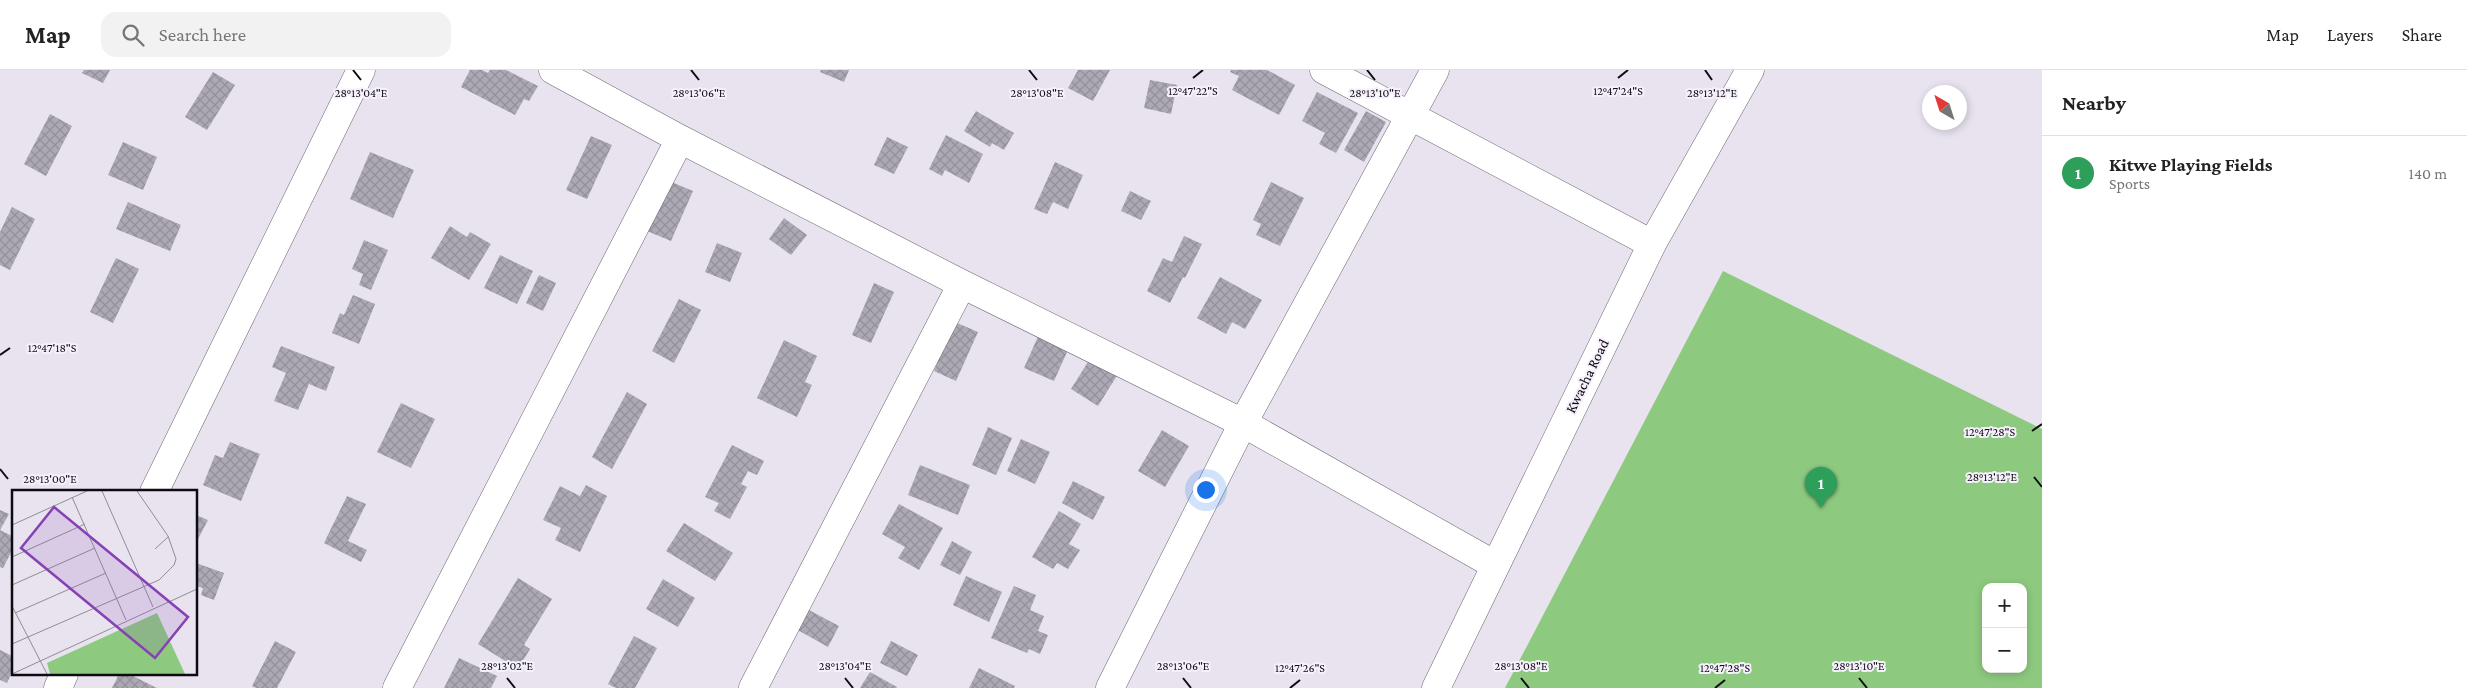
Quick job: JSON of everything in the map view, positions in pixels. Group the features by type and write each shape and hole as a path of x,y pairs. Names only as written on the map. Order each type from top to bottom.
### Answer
{"street":[{"path":"155,490 361,70"},
{"path":"553,70 680,139 962,284 1243,423 1495,565"},
{"path":"1324,70 1652,244"},
{"path":"1110,688 1243,423 1435,70"},
{"name":"Kwacha Road","path":"1436,688 1652,244 1750,70"},
{"path":"398,688 680,139"},
{"path":"753,688 962,284"},
{"path":"58,688 63,676"}],"green space":[{"path":"1723,271 2042,429 2042,688 1505,688"}],"building":[{"path":"84,70 110,70 103,83 82,73"},
{"path":"470,70 482,70 488,73 490,70 506,70 538,86 529,101 524,99 515,115 461,87"},
{"path":"821,70 849,70 844,82 820,72"},
{"path":"1078,70 1110,70 1093,101 1068,88"},
{"path":"1231,70 1267,70 1295,85 1279,115 1232,90 1239,76 1230,72"},
{"path":"213,72 235,85 207,130 185,117"},
{"path":"1150,80 1177,85 1171,114 1144,108"},
{"path":"1317,92 1358,113 1336,153 1319,144 1325,133 1302,121"},
{"path":"976,111 1014,133 1004,150 992,143 990,147 964,131"},
{"path":"1366,111 1386,122 1364,162 1344,150"},
{"path":"50,114 72,126 46,176 24,164"},
{"path":"946,135 983,154 969,183 945,170 942,176 929,169"},
{"path":"591,136 612,145 587,199 566,190"},
{"path":"887,137 908,147 894,174 874,165"},
{"path":"123,142 157,157 143,190 108,175"},
{"path":"370,152 414,170 393,218 350,199"},
{"path":"1055,162 1083,175 1068,209 1053,202 1047,214 1034,209"},
{"path":"662,178 693,191 671,241 647,231"},
{"path":"1271,182 1304,198 1280,246 1256,235 1261,224 1253,220"},
{"path":"1130,191 1151,201 1141,220 1121,211"},
{"path":"128,202 181,225 170,251 116,229"},
{"path":"12,207 35,219 10,270 0,265 0,232"},
{"path":"784,218 807,235 791,255 769,239"},
{"path":"450,226 467,237 470,232 491,244 469,280 431,258"},
{"path":"1184,236 1202,244 1170,303 1147,291 1163,258 1172,262"},
{"path":"364,240 388,250 371,290 359,285 363,274 352,269"},
{"path":"717,243 742,253 730,282 705,272"},
{"path":"500,255 533,271 517,304 484,288"},
{"path":"116,258 139,269 113,323 90,312"},
{"path":"539,275 556,283 543,311 526,303"},
{"path":"1220,277 1262,300 1245,329 1232,322 1226,334 1197,318"},
{"path":"874,283 894,292 871,343 852,335"},
{"path":"353,295 375,304 359,344 332,333 340,313 344,315"},
{"path":"679,299 701,310 674,363 652,351"},
{"path":"955,322 978,332 956,381 934,371"},
{"path":"1040,332 1059,340 1056,346 1067,352 1054,381 1024,368"},
{"path":"784,340 817,356 805,382 812,385 797,417 757,398"},
{"path":"281,346 335,367 326,391 309,384 298,410 274,401 286,373 272,367"},
{"path":"1091,357 1118,374 1098,406 1071,389"},
{"path":"627,392 647,404 612,469 592,457"},
{"path":"401,403 435,419 411,468 377,452"},
{"path":"988,427 1012,438 996,475 972,465"},
{"path":"1162,430 1189,446 1165,487 1138,471"},
{"path":"1021,439 1050,452 1035,484 1007,471"},
{"path":"230,442 260,454 241,501 203,485 215,455 223,458"},
{"path":"732,445 764,461 757,475 748,471 741,484 747,487 730,519 714,511 719,503 705,497"},
{"path":"920,465 970,485 958,515 908,495"},
{"path":"1073,481 1105,497 1093,520 1062,503"},
{"path":"586,485 607,496 580,552 555,540 561,528 543,520 560,486 580,496"},
{"path":"347,496 366,504 348,541 367,550 361,562 324,543"},
{"path":"899,504 943,528 919,570 898,558 905,547 882,534"},
{"path":"0,510 9,514 0,530"},
{"path":"1059,511 1081,524 1069,544 1080,550 1068,569 1057,563 1053,569 1032,557"},
{"path":"198,516 208,520 198,539"},
{"path":"684,523 733,553 715,581 666,551"},
{"path":"0,530 12,536 12,551 3,568 0,567"},
{"path":"952,541 972,552 960,575 940,565"},
{"path":"198,564 224,573 214,600 201,595 203,588 198,587"},
{"path":"966,576 1002,592 989,622 953,605"},
{"path":"518,578 552,599 524,645 530,649 518,669 478,644"},
{"path":"663,579 695,598 678,627 646,609"},
{"path":"1014,586 1036,595 1030,610 1044,616 1038,631 1048,635 1040,654 1029,649 1027,653 991,638"},
{"path":"807,609 839,626 828,647 796,629"},
{"path":"634,636 657,648 635,688 616,688 608,684"},
{"path":"275,641 296,652 277,688 256,688 252,686"},
{"path":"891,641 918,655 907,676 880,663"},
{"path":"0,650 12,656 12,672 7,683 0,680"},
{"path":"459,658 497,676 491,688 444,688"},
{"path":"979,668 1015,686 1014,688 969,688"},
{"path":"870,672 897,687 860,688"},
{"path":"118,676 133,676 157,688 112,688"}],"place":[{"name":"Kitwe Playing Fields","path":"1821,508"}]}
